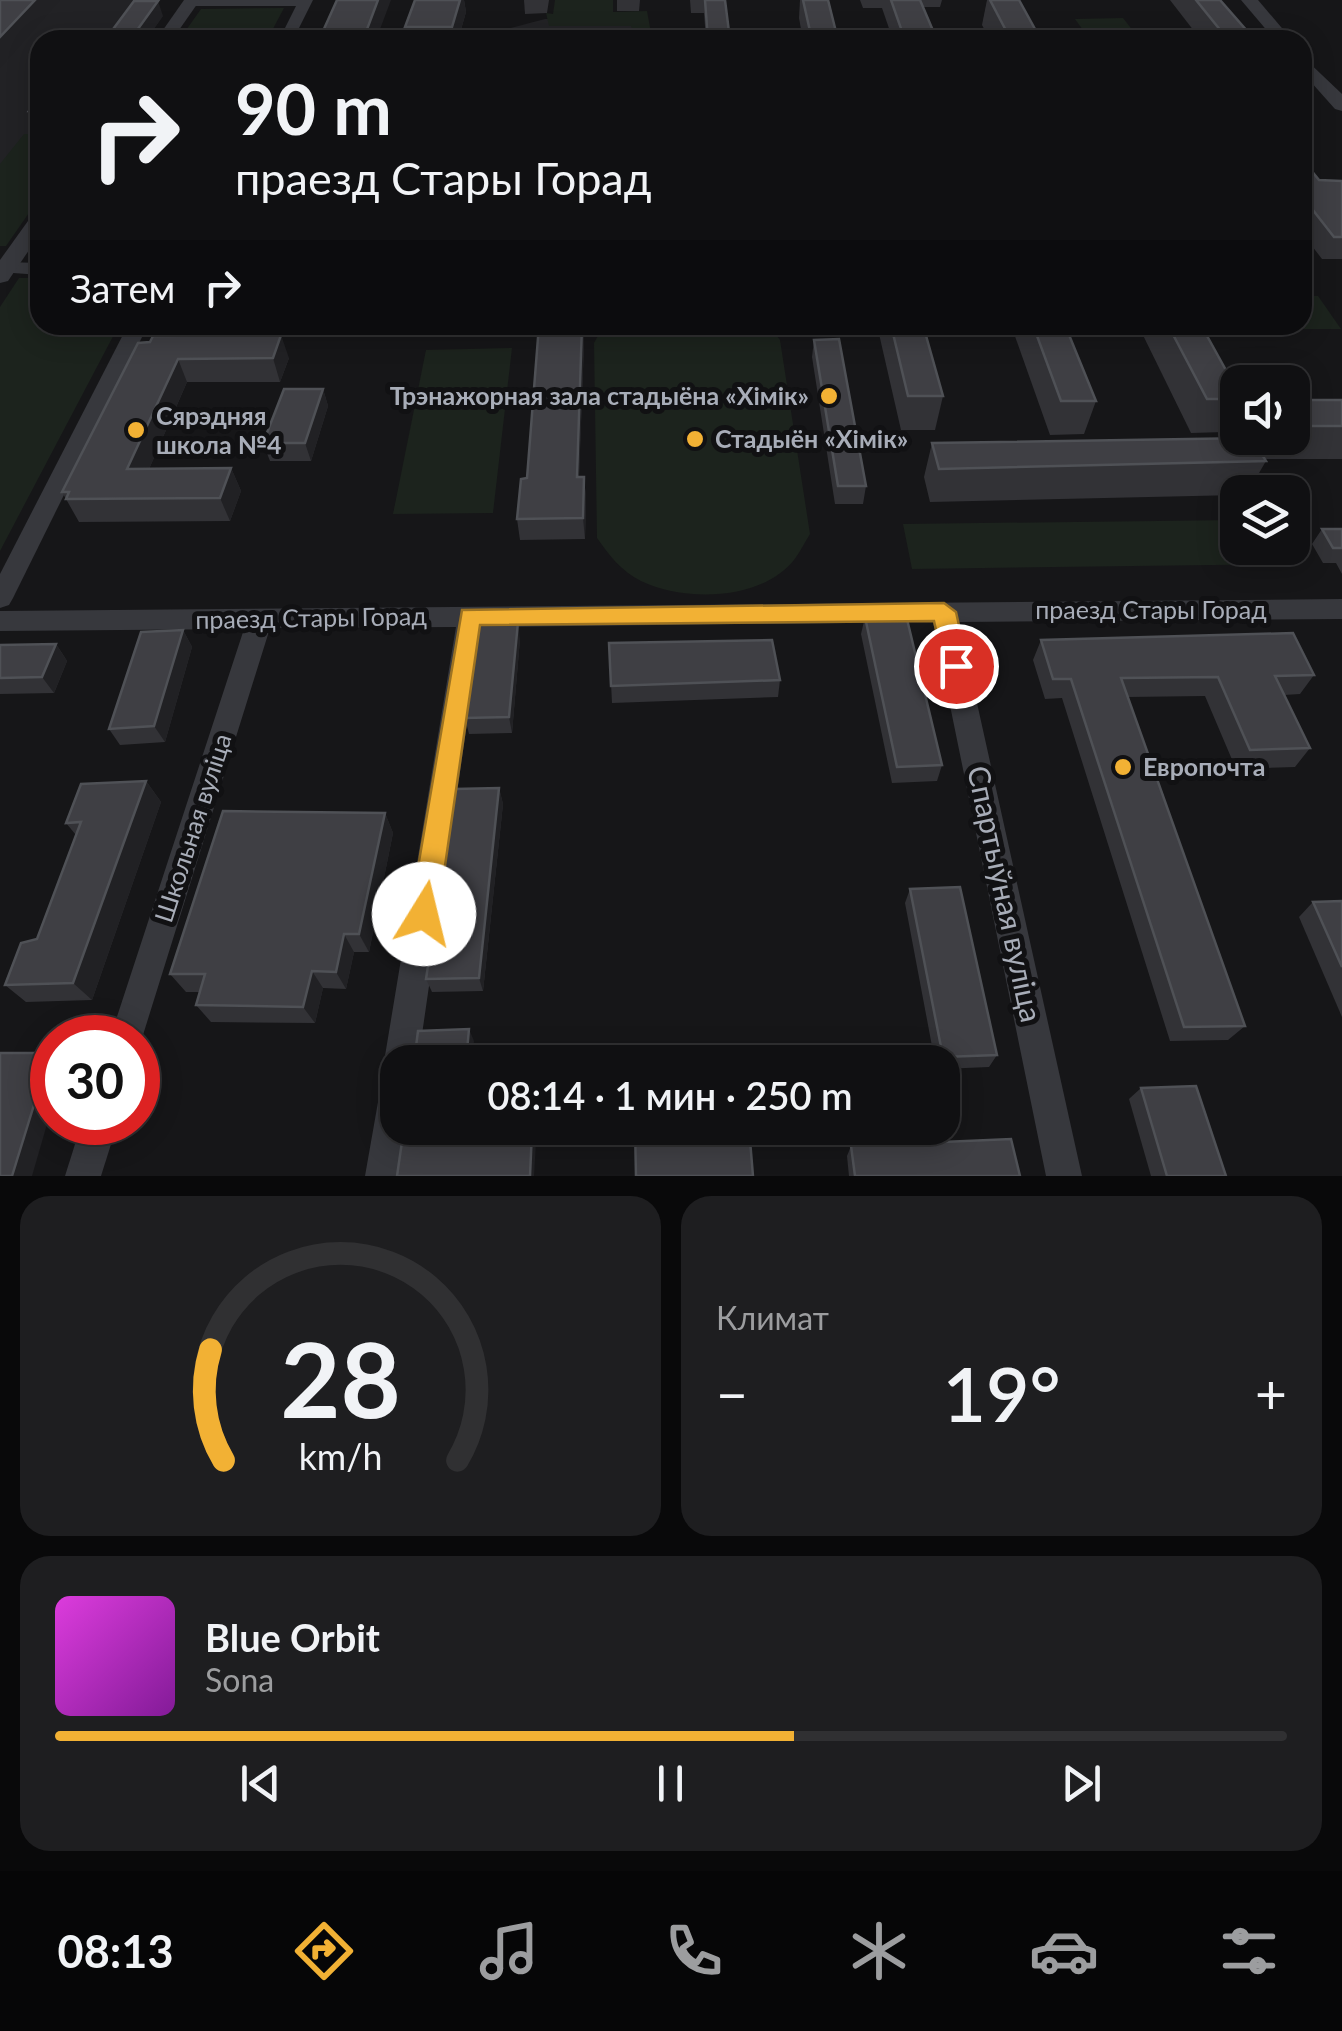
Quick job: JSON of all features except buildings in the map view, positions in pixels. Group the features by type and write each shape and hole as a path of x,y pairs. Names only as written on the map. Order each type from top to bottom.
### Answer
{"street":[{"path":"1249,0 1275,30"},
{"path":"171,30 191,1 306,1 291,30"},
{"path":"1312,71 1340,101"},
{"path":"2,272 30,232"},
{"path":"2,272 30,270"},
{"path":"0,598 133,335"},
{"name":"праезд Стары Горад","path":"0,621 1342,608"},
{"name":"Спартыўная вуліца","path":"944,612 1064,1176"},
{"path":"404,1045 470,616"},
{"name":"Школьная вуліца","path":"134,1015 260,618"},
{"path":"83,1176 93,1145"},
{"path":"383,1176 388,1145"}],"shaded area":[{"path":"0,0 158,0 150,12 163,16 153,30 30,30 30,164 0,202"},
{"path":"555,0 613,0 613,12 647,11 650,30 633,30 631,26 549,26 546,13 553,14"},
{"path":"284,8 272,30 186,30 201,9"},
{"path":"641,18 641,30 507,30 545,19"},
{"path":"1123,18 1132,30 1083,30 1075,19"},
{"path":"24,134 30,134 30,211 6,246 0,246 0,164"},
{"path":"19,278 30,278 30,335 114,335 0,551 0,307"},
{"path":"1312,296 1318,296 1341,329 1312,329"},
{"name":"Стадыён «Хімік»","path":"598,335 776,335 810,534 780,574 742,590 700,594 659,588 634,577 616,562 597,538 594,343"},
{"path":"512,348 493,513 393,514 426,350"},
{"path":"1220,520 1220,565 912,569 903,524"}],"place":[{"name":"Трэнажорная зала стадыёна «Хімік»","path":"829,396"},
{"name":"Сярэдняя школа №4","path":"136,430"},
{"name":"Стадыён «Хімік»","path":"695,439"},
{"name":"Европочта","path":"1123,767"}],"route":[{"path":"424,914 470,616 944,612 956,666"}]}
